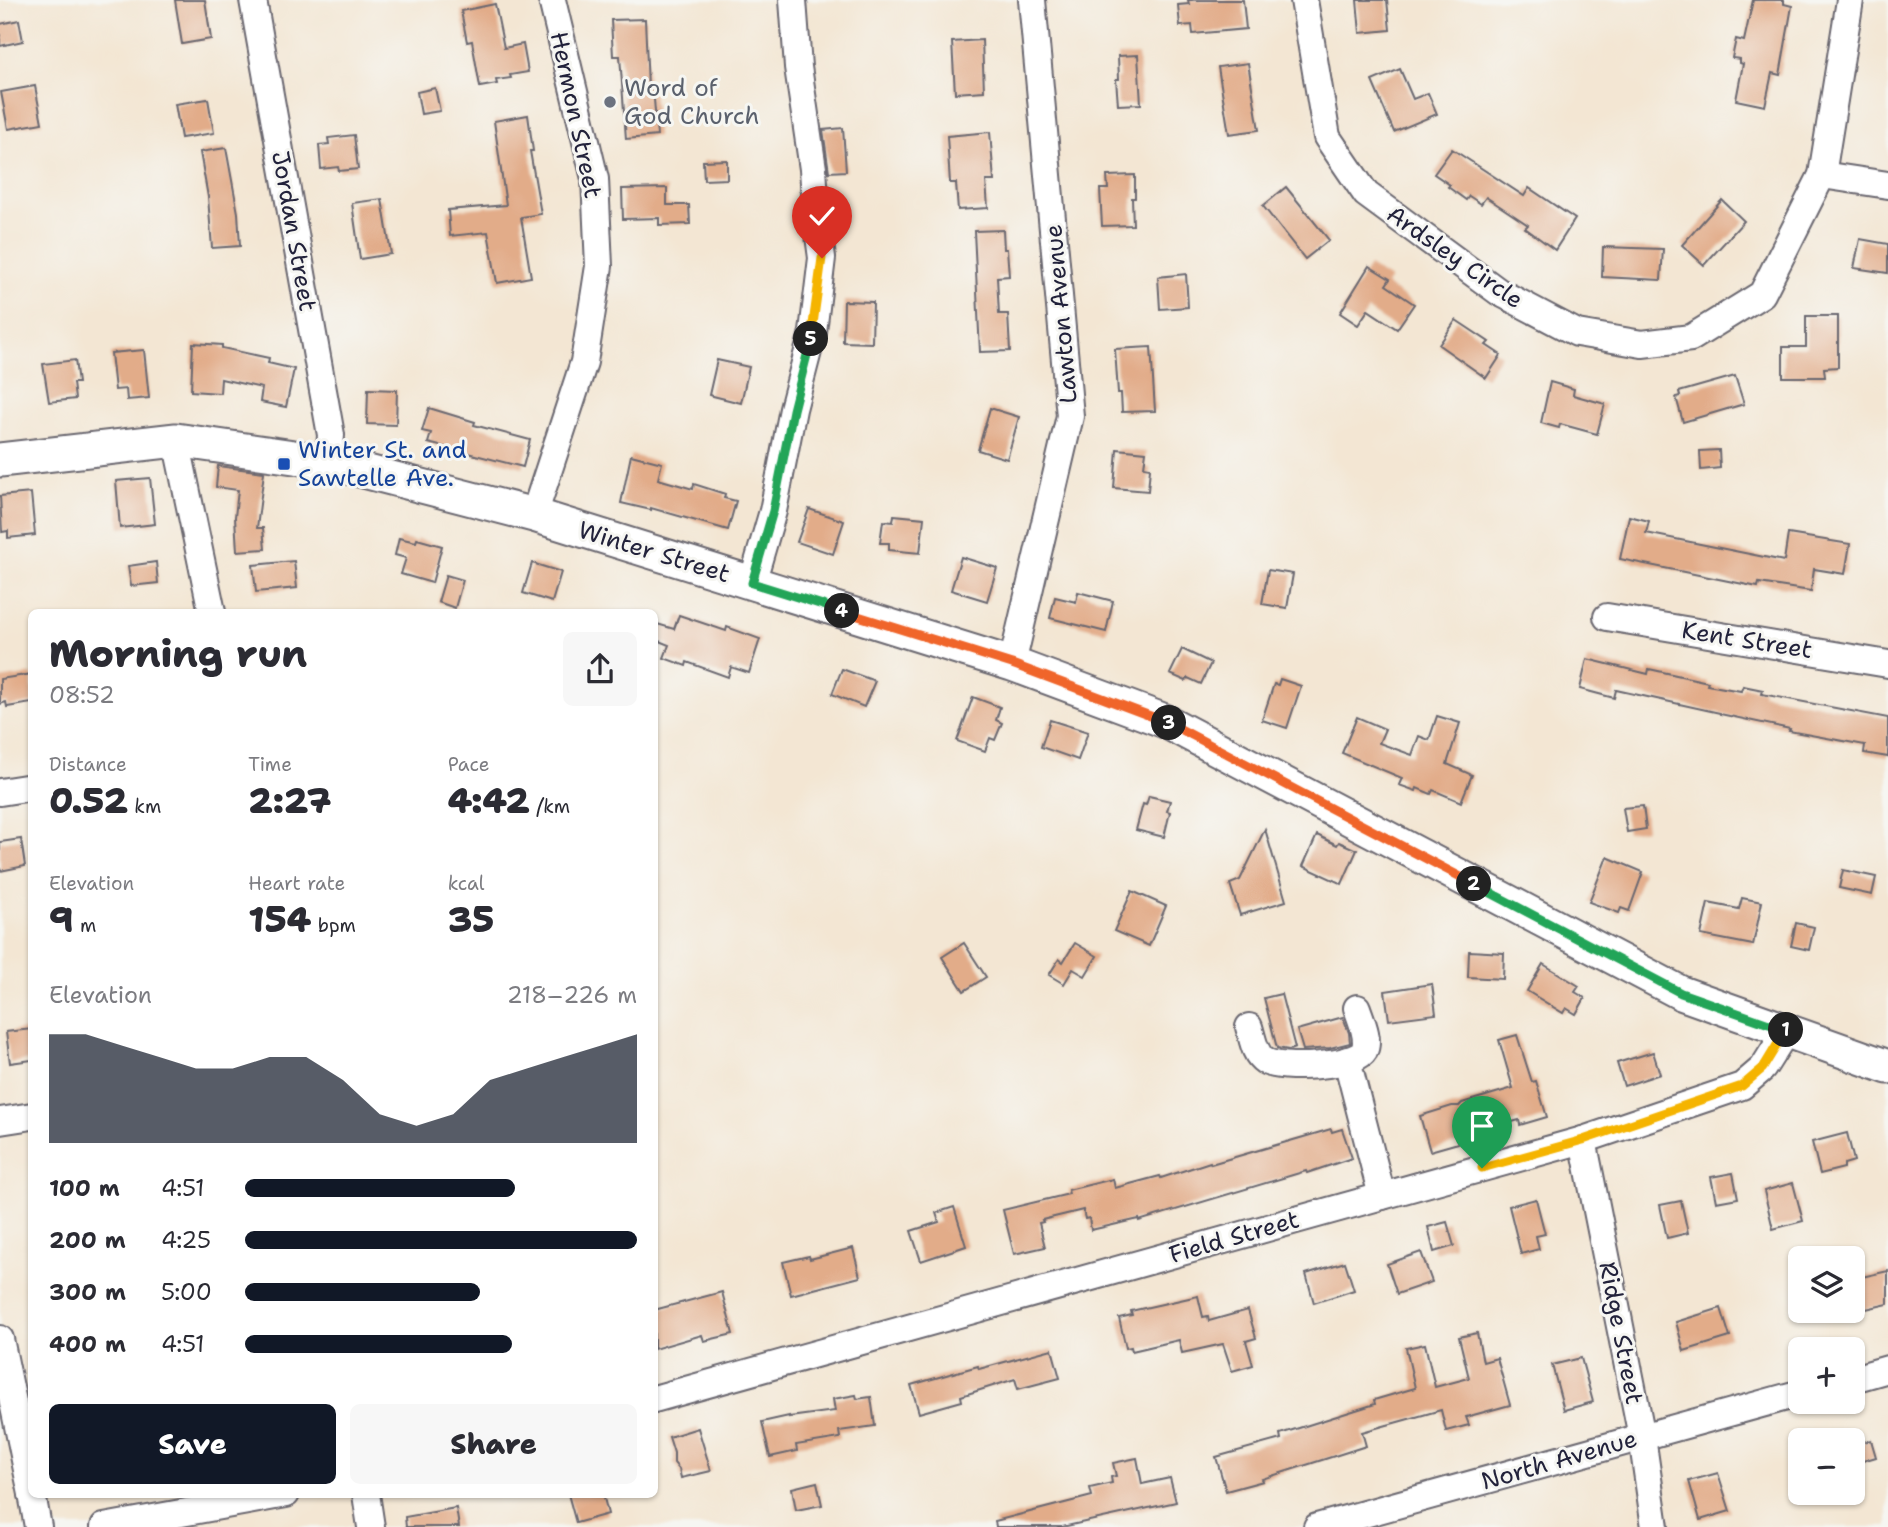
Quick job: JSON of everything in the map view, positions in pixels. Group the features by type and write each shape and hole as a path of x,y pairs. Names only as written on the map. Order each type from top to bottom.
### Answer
{"main road":[{"name":"Winter Street","path":"0,460 176,440 329,462 534,515 1012,664 1165,721 1681,993 1888,1067"}],"street":[{"name":"Jordan Street","path":"253,0 331,435 329,462"},
{"name":"Hermon Street","path":"534,515 584,362 599,266 595,178 552,0"},
{"path":"752,583 773,511 793,410 813,332 822,258 813,169 798,67 793,0"},
{"name":"Lawton Avenue","path":"1012,664 1070,416 1032,0"},
{"name":"Ardsley Circle","path":"1304,0 1327,138 1366,194 1499,292 1577,334 1642,344 1691,338 1762,294 1822,175 1850,0"},
{"path":"1822,175 1888,185"},
{"path":"176,440 211,609"},
{"name":"Kent Street","path":"1607,617 1888,664"},
{"path":"0,792 28,788"},
{"path":"1249,1027 1257,1055 1267,1062 1278,1065 1317,1065 1348,1060 1357,1058 1365,1048 1366,1041 1357,1008"},
{"name":"Field Street","path":"658,1398 1583,1140 1742,1086 1763,1068 1787,1030"},
{"path":"1348,1060 1382,1196"},
{"path":"0,1121 28,1117"},
{"name":"Ridge Street","path":"1583,1140 1642,1437 1655,1527"},
{"path":"0,1339 28,1475"},
{"path":"1865,1376 1888,1369"},
{"name":"North Avenue","path":"1317,1527 1788,1397"},
{"path":"33,1498 38,1527"},
{"path":"104,1527 264,1498"},
{"path":"367,1498 371,1527"}],"building":[{"path":"175,0 205,0 211,39 182,44"},
{"path":"1188,0 1243,0 1246,29 1193,34 1192,25 1180,26 1178,5 1189,4"},
{"path":"1357,0 1387,0 1390,30 1360,33"},
{"path":"1753,0 1784,0 1784,4 1792,6 1780,75 1772,73 1765,106 1736,100 1743,64 1740,59 1732,58 1736,39 1744,41"},
{"path":"495,4 504,48 523,44 528,72 510,75 511,78 496,80 497,84 480,87 472,41 467,42 461,11"},
{"path":"645,19 648,87 653,87 657,136 626,139 620,56 613,56 611,20"},
{"path":"19,20 23,41 0,46 0,24"},
{"path":"982,40 984,91 955,93 952,42"},
{"path":"1138,55 1141,104 1118,105 1118,56"},
{"path":"1248,63 1259,130 1229,134 1218,67"},
{"path":"1400,69 1413,99 1428,93 1437,114 1394,132 1372,81"},
{"path":"35,86 42,123 8,129 1,92"},
{"path":"435,88 440,111 421,114 417,92"},
{"path":"208,99 214,133 181,138 175,104"},
{"path":"528,115 533,151 530,151 541,214 521,217 531,277 497,283 488,232 450,236 448,210 506,205 494,121"},
{"path":"843,128 846,171 829,172 823,130"},
{"path":"990,132 994,181 986,181 988,208 958,210 956,183 950,183 947,136"},
{"path":"354,135 358,169 321,169 319,145 329,144 328,138"},
{"path":"226,148 238,213 240,246 212,248 208,197 200,152"},
{"path":"1452,149 1524,196 1529,188 1575,219 1555,250 1525,228 1528,225 1486,197 1481,204 1469,196 1466,200 1434,174"},
{"path":"727,160 727,179 704,180 703,161"},
{"path":"1135,175 1133,225 1102,226 1100,189 1108,189 1107,176"},
{"path":"1286,187 1329,240 1305,259 1263,206"},
{"path":"667,188 667,205 689,205 690,224 659,225 659,218 623,219 622,189"},
{"path":"382,199 391,254 360,259 352,203"},
{"path":"1722,200 1744,221 1704,265 1682,245"},
{"path":"1003,230 1009,276 997,277 999,314 1008,314 1010,351 980,352 974,231"},
{"path":"1860,239 1888,244 1888,273 1854,268"},
{"path":"1603,247 1663,249 1661,280 1602,277"},
{"path":"1369,266 1390,279 1386,285 1414,304 1397,329 1368,310 1358,325 1340,313"},
{"path":"1186,274 1188,307 1160,309 1158,277"},
{"path":"844,301 873,302 872,343 843,342"},
{"path":"1806,316 1838,316 1838,367 1824,368 1825,377 1783,377 1783,347 1806,347"},
{"path":"1456,320 1489,342 1486,345 1501,355 1486,378 1439,345"},
{"path":"193,343 222,345 222,348 269,358 268,363 294,369 286,407 260,402 262,388 221,379 220,393 191,391"},
{"path":"1151,347 1155,411 1122,412 1115,349"},
{"path":"144,350 149,398 127,400 126,389 115,390 111,353"},
{"path":"75,360 78,383 73,383 75,399 49,402 43,364"},
{"path":"717,360 749,367 741,403 709,395"},
{"path":"1735,376 1744,404 1683,422 1676,397 1680,396 1679,392"},
{"path":"1550,382 1574,389 1573,395 1605,404 1597,434 1560,424 1559,428 1541,423"},
{"path":"368,389 397,390 396,425 367,424"},
{"path":"429,408 475,422 474,425 530,440 523,467 428,443 431,433 422,431"},
{"path":"990,408 1019,417 1007,459 978,450"},
{"path":"1117,449 1146,452 1144,467 1150,468 1148,491 1114,488"},
{"path":"1719,450 1720,468 1701,470 1700,451"},
{"path":"631,455 662,463 658,479 693,489 694,484 725,494 724,498 736,501 728,530 651,508 621,503"},
{"path":"218,466 264,472 257,528 263,528 265,549 237,551 235,517 238,490 216,487"},
{"path":"150,478 155,524 120,528 116,481"},
{"path":"31,493 35,535 8,538 8,531 2,532 0,496"},
{"path":"809,509 844,521 833,554 797,542"},
{"path":"894,515 924,518 920,553 889,550 889,543 880,543 883,521 893,522"},
{"path":"1629,516 1649,521 1646,533 1784,561 1788,534 1850,544 1845,574 1814,569 1811,591 1759,583 1758,587 1620,559"},
{"path":"399,538 416,542 417,539 442,546 432,583 401,574 406,558 395,555"},
{"path":"961,557 997,568 987,601 951,590"},
{"path":"294,561 297,588 256,592 253,565"},
{"path":"156,562 158,583 131,586 128,566"},
{"path":"532,563 561,572 552,602 523,593"},
{"path":"1268,570 1293,574 1287,608 1262,604"},
{"path":"446,575 463,580 455,608 438,602"},
{"path":"1078,592 1113,601 1106,632 1050,618 1055,597 1076,602"},
{"path":"679,615 726,631 727,627 760,639 749,673 731,667 728,677 687,662 686,666 664,658 669,645 658,641 658,624 674,629"},
{"path":"1182,649 1211,663 1201,684 1170,674"},
{"path":"1587,659 1648,674 1649,669 1741,691 1743,686 1763,690 1762,694 1888,718 1888,757 1864,753 1865,745 1789,731 1790,729 1616,690 1614,698 1580,689"},
{"path":"842,669 875,681 864,707 832,694"},
{"path":"28,675 28,704 7,707 6,702 0,704 0,679"},
{"path":"1280,679 1301,686 1287,728 1262,720 1274,684 1278,685"},
{"path":"973,697 1000,707 996,720 1002,723 995,740 990,738 985,751 957,741"},
{"path":"1437,716 1460,723 1447,764 1472,775 1461,802 1433,790 1431,794 1399,785 1402,778 1342,753 1357,717 1385,729 1379,743 1412,755 1419,736 1429,740"},
{"path":"1050,720 1088,732 1078,760 1041,747"},
{"path":"1149,796 1170,801 1164,837 1136,830 1143,804 1146,805"},
{"path":"1643,806 1646,829 1627,832 1623,808"},
{"path":"1265,829 1286,901 1240,915 1230,884 1240,880"},
{"path":"1317,835 1337,845 1339,842 1357,850 1342,884 1303,866"},
{"path":"21,839 25,866 0,871 0,842"},
{"path":"1607,857 1643,872 1629,911 1621,908 1619,913 1589,902"},
{"path":"1843,870 1876,877 1872,895 1839,888"},
{"path":"1132,891 1166,906 1149,946 1114,931"},
{"path":"1742,898 1762,902 1753,945 1701,935 1708,903 1739,909"},
{"path":"1796,923 1814,927 1809,950 1791,946"},
{"path":"964,943 986,977 964,991 942,957"},
{"path":"1075,943 1097,956 1085,976 1073,969 1064,984 1049,975 1059,959 1063,962"},
{"path":"1469,951 1504,953 1503,979 1468,977"},
{"path":"1543,964 1579,986 1575,992 1585,998 1576,1014 1566,1008 1563,1013 1527,991"},
{"path":"1432,984 1436,1014 1389,1020 1385,991"},
{"path":"1281,994 1295,1048 1289,1050 1277,1048 1264,998"},
{"path":"1343,1017 1350,1043 1303,1050 1297,1030"},
{"path":"28,1029 28,1061 10,1063 6,1032"},
{"path":"1517,1035 1547,1117 1520,1125 1519,1120 1456,1138 1458,1143 1430,1151 1420,1116 1513,1088 1499,1040"},
{"path":"1653,1052 1660,1074 1624,1086 1617,1063"},
{"path":"1331,1129 1332,1132 1342,1129 1352,1158 1139,1221 1091,1230 1089,1218 1085,1219 1083,1210 1042,1220 1043,1222 1039,1223 1045,1247 1014,1254 1003,1210 1069,1194 1068,1190 1113,1179 1115,1188 1160,1176 1161,1178"},
{"path":"1847,1133 1854,1161 1844,1164 1844,1168 1820,1174 1812,1142"},
{"path":"1733,1173 1738,1198 1716,1202 1711,1177"},
{"path":"1793,1183 1803,1221 1773,1229 1764,1191"},
{"path":"1536,1199 1545,1234 1536,1236 1539,1249 1521,1254 1509,1206"},
{"path":"1681,1201 1688,1233 1667,1238 1660,1205"},
{"path":"954,1207 966,1246 921,1261 911,1231 939,1222 936,1213"},
{"path":"1447,1222 1454,1246 1434,1252 1428,1227"},
{"path":"853,1248 860,1277 791,1295 783,1262 809,1256 810,1259"},
{"path":"1421,1252 1432,1282 1397,1294 1387,1264"},
{"path":"1345,1262 1354,1290 1314,1303 1306,1274"},
{"path":"1888,1271 1888,1304 1865,1309 1865,1276"},
{"path":"722,1292 733,1334 704,1341 702,1335 658,1348 658,1309"},
{"path":"1198,1296 1203,1317 1208,1316 1209,1321 1248,1310 1256,1338 1246,1341 1253,1365 1232,1371 1223,1344 1182,1353 1179,1340 1132,1351 1131,1347 1126,1348 1119,1318 1132,1315 1131,1311"},
{"path":"1721,1308 1730,1337 1684,1351 1676,1322"},
{"path":"1477,1333 1483,1362 1497,1358 1510,1405 1466,1417 1469,1425 1446,1431 1441,1410 1362,1432 1366,1446 1226,1491 1216,1457 1281,1439 1280,1434 1375,1404 1374,1400 1415,1388 1406,1348 1425,1344 1435,1387 1469,1378 1459,1337"},
{"path":"1052,1349 1060,1378 1018,1389 1015,1379 961,1396 962,1401 919,1413 911,1385"},
{"path":"1581,1358 1593,1402 1564,1410 1552,1365"},
{"path":"856,1395 857,1399 871,1397 875,1426 839,1431 840,1438 796,1445 797,1451 770,1457 762,1422 835,1411 833,1399"},
{"path":"698,1428 711,1471 681,1478 674,1463 669,1437"},
{"path":"1871,1440 1876,1457 1865,1460 1865,1442"},
{"path":"1137,1458 1142,1484 1170,1478 1176,1502 1062,1527 996,1527 995,1521 1092,1496 1090,1488 1112,1483 1111,1477 1116,1476 1113,1463"},
{"path":"1718,1473 1730,1511 1700,1520 1689,1481"},
{"path":"817,1482 822,1505 796,1510 792,1488"},
{"path":"569,1498 604,1498 608,1514 576,1523"},
{"path":"456,1508 459,1527 406,1527 405,1517"}],"place":[{"name":"Word of God Church","path":"610,102"},
{"name":"Winter St. and Sawtelle Ave.","path":"284,464"}],"route":[{"path":"822,258 813,332 793,410 773,511 752,583 1012,664 1165,721 1681,993 1787,1030 1763,1068 1742,1086 1583,1140 1482,1168"}]}
